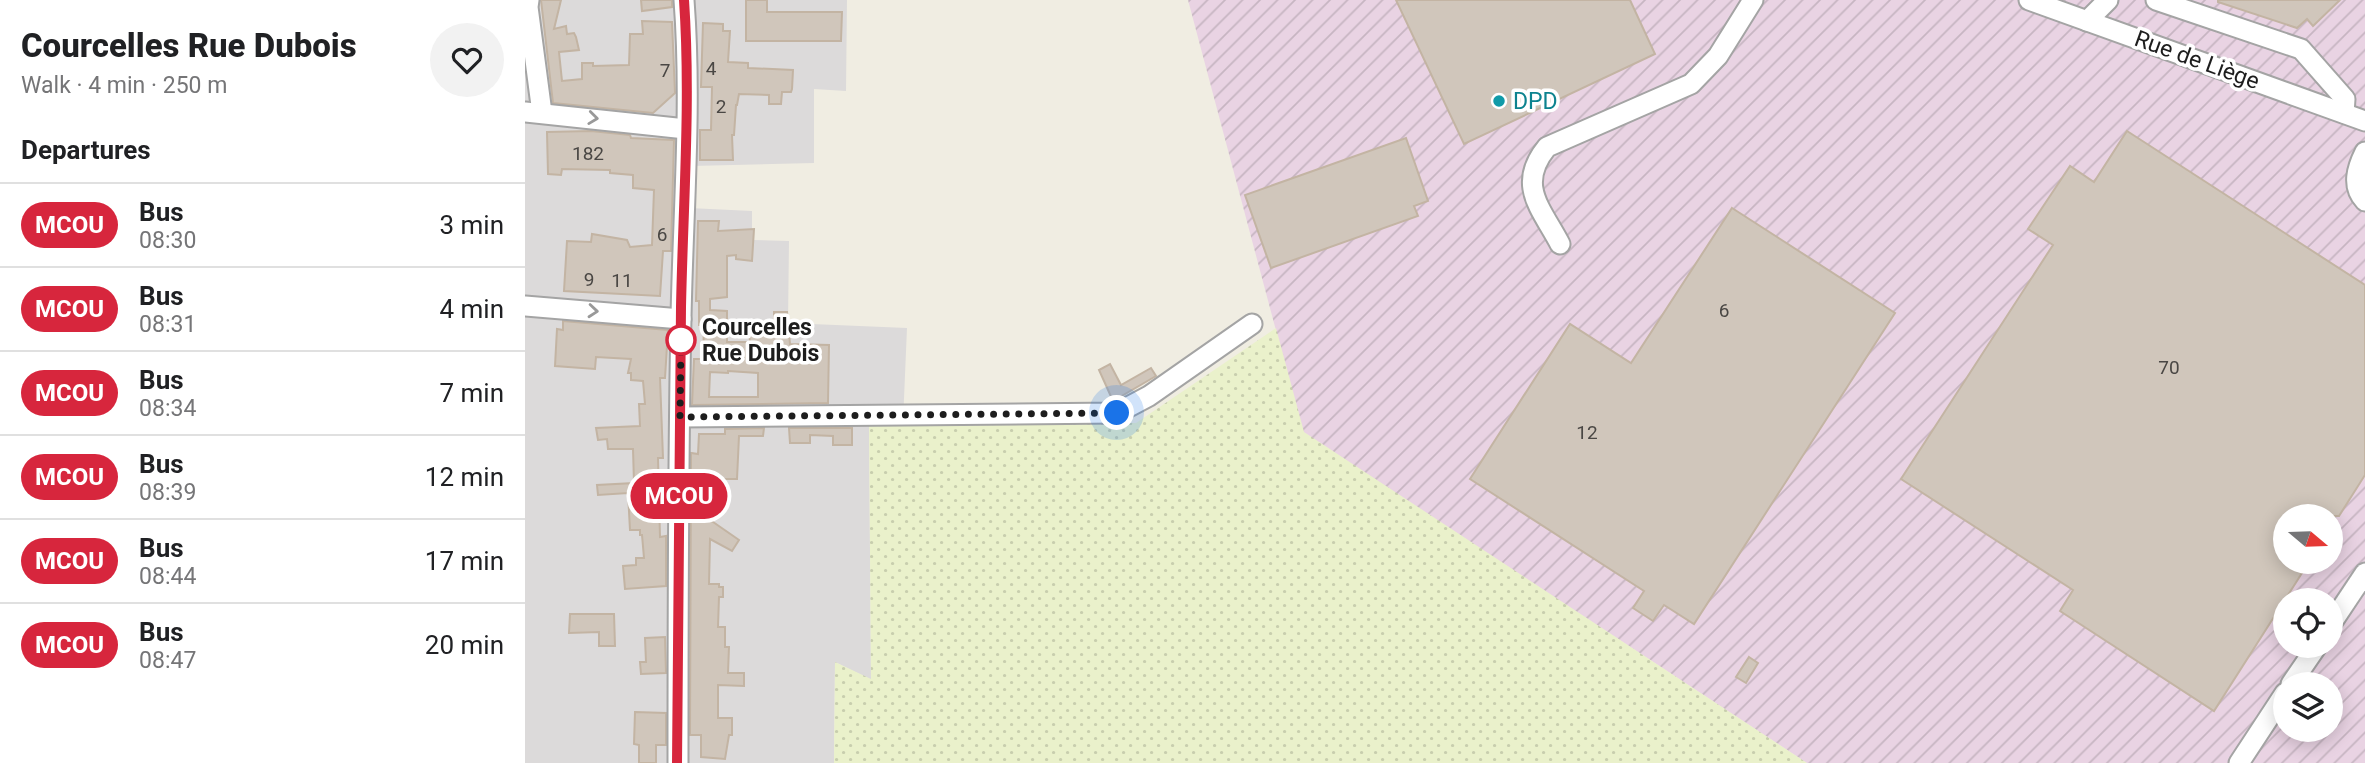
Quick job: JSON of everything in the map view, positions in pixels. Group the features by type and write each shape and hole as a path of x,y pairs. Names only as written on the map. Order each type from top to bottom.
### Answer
{"street":[{"path":"529,0 534,112 686,129"},
{"path":"678,763 681,319 687,31 684,0"},
{"path":"1560,244 1534,196 1531,179 1535,162 1547,147 1691,83 1718,56 1753,0"},
{"name":"Rue de Liège","path":"2029,0 2365,121"},
{"path":"2087,21 2108,0"},
{"path":"2156,0 2301,49 2345,99 2344,113"},
{"path":"2365,152 2356,172 2359,194 2365,201"},
{"path":"525,306 681,319"},
{"path":"680,417 1117,413 1149,396 1252,324"},
{"path":"2343,606 2365,573"},
{"path":"2239,763 2273,711"}],"shaded area":[{"path":"525,0 847,0 846,91 814,89 814,163 691,166 689,208 752,211 752,240 789,241 788,323 907,328 903,422 869,421 871,680 835,662 834,763 525,763"},
{"path":"1188,0 2365,0 2365,763 1807,763 1303,432"}],"green space":[{"path":"1276,328 1304,432 1807,763 834,763 835,662 871,679 869,420 1136,423"}],"building":[{"path":"541,0 561,0 554,29 566,26 567,34 574,33 576,37 579,50 559,52 562,81 582,79 582,63 593,63 593,66 629,65 630,34 643,34 642,21 672,22 675,93 653,113 553,103"},
{"path":"641,0 672,0 672,7 642,11"},
{"path":"746,0 767,0 767,12 842,12 841,41 746,41"},
{"name":"DPD","path":"1396,0 1630,0 1655,54 1464,144"},
{"path":"2218,0 2340,0 2313,26 2307,19 2297,28"},
{"path":"703,23 723,24 723,31 730,31 728,62 748,63 748,68 793,70 791,92 782,92 781,104 769,104 769,95 739,94 732,135 733,160 700,160 700,130 711,130 712,87 701,87"},
{"path":"591,131 630,135 631,138 674,140 671,251 663,251 660,296 564,291 567,241 591,242 592,234 627,240 630,247 652,245 654,190 633,188 633,175 610,173 610,170 562,169 561,175 548,174 547,132"},
{"path":"2127,131 2365,285 2365,475 2343,510 2343,504 2273,504 2273,574 2301,574 2292,588 2273,588 2273,618 2214,711 2060,611 2073,590 1901,479 2053,245 2028,229 2070,166 2094,182"},
{"path":"1406,138 1428,201 1414,206 1418,216 1271,268 1245,195"},
{"path":"1732,208 1895,313 1694,624 1664,605 1653,621 1633,608 1644,591 1470,479 1570,324 1631,363"},
{"path":"698,221 719,221 718,231 754,229 752,261 736,259 736,255 727,256 727,297 710,299 710,310 727,311 727,342 750,342 749,332 774,328 774,312 787,312 790,344 829,345 828,403 692,405 694,359 703,359 704,325 699,325 699,301 696,301","holes":["710,372 758,373 758,397 709,397"]},
{"path":"563,321 668,330 665,378 660,378 663,458 658,458 660,537 666,536 666,586 625,589 623,566 636,565 636,558 644,558 642,535 640,530 630,530 628,493 598,495 597,485 634,483 633,449 608,449 607,439 598,440 596,428 640,426 639,404 645,404 643,381 631,380 631,373 628,373 631,359 596,357 595,369 555,366 557,329 563,330"},
{"path":"1110,364 1121,385 1151,368 1156,376 1113,401 1099,370"},
{"path":"764,428 763,436 739,436 737,479 703,479 703,515 739,540 732,551 710,539 709,584 723,587 723,597 719,597 718,627 725,627 725,647 729,647 728,673 744,673 744,686 718,685 718,718 732,718 732,735 729,735 725,759 701,757 701,735 690,735 691,453 698,454 699,434 725,434 725,429"},
{"path":"789,428 852,428 852,445 833,445 833,436 810,435 810,443 790,443"},
{"path":"570,614 614,614 615,646 599,646 599,632 569,633"},
{"path":"665,637 666,673 641,674 640,662 646,662 645,638"},
{"path":"1749,657 1758,663 1746,683 1736,677"},
{"path":"635,712 666,713 666,745 656,745 656,763 639,763 639,745 634,744"}],"bus line":[{"name":"MCOU","path":"677,763 687,31 684,0"}],"place":[{"name":"DPD","path":"1499,101"},
{"name":"Courcelles Rue Dubois","path":"681,340"}],"route":[{"path":"681,340 680,417 1117,413"}]}
